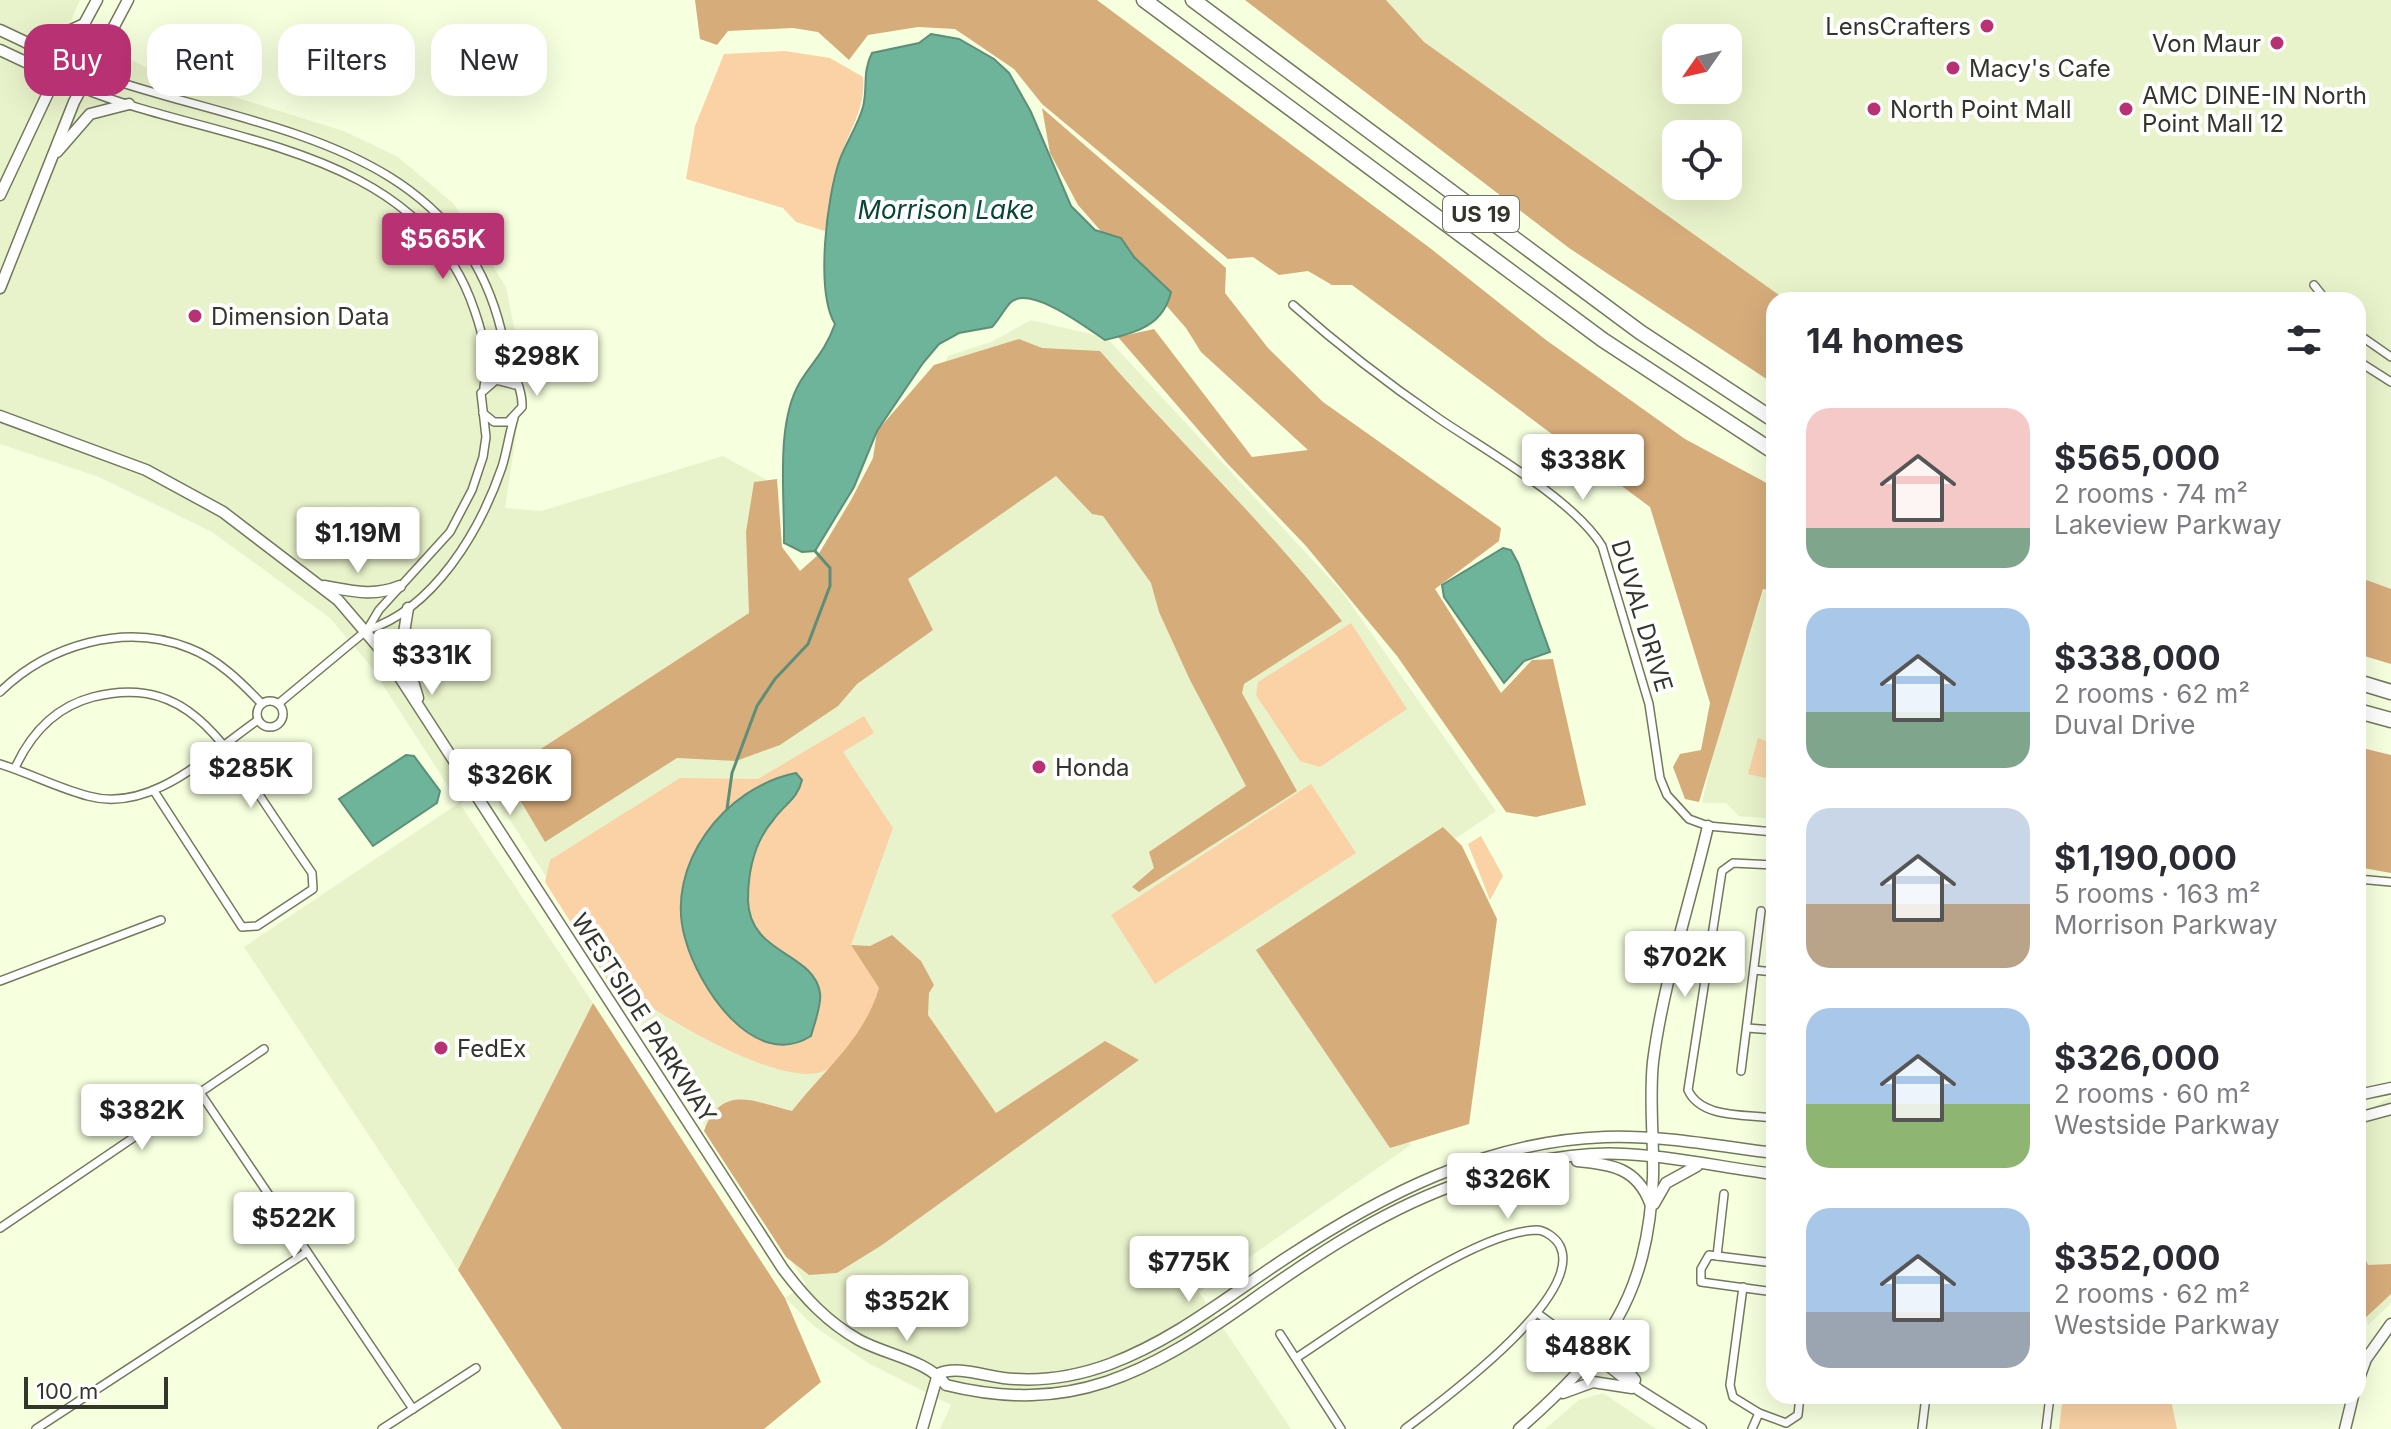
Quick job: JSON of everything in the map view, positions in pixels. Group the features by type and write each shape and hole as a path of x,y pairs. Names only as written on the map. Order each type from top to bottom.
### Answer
{"highway":[{"name":"US 19","path":"1144,0 1628,358 1766,447"},
{"name":"US 19","path":"1193,0 1596,300 1766,415"},
{"path":"2366,684 2391,692"},
{"path":"2366,713 2391,720"}],"main road":[{"path":"83,24 97,0"},
{"path":"115,24 128,0"},
{"path":"0,30 24,42"},
{"path":"0,50 24,61"},
{"path":"0,195 47,96"},
{"path":"0,288 44,170 77,96"},
{"path":"44,170 85,119 96,112 129,104"},
{"name":"WESTSIDE PARKWAY","path":"0,416 106,453 185,490 223,512 320,586 367,630 790,1279 818,1311 847,1333 938,1374 946,1385 1014,1396 1065,1392 1115,1380 1196,1341 1295,1271 1398,1209 1472,1179 1555,1160 1605,1154 1766,1173"},
{"path":"320,586 382,594 400,586"},
{"path":"408,608 402,632 405,662 426,718"},
{"path":"1519,1429 1595,1355 1618,1318 1643,1262 1651,1210 1655,1049 1708,826"},
{"path":"2366,1093 2391,1088"},
{"path":"2366,1116 2391,1109"},
{"name":"WESTSIDE PARKWAY","path":"938,1374 949,1369 1014,1379 1085,1372 1136,1353 1187,1327 1339,1223 1391,1194 1439,1173 1542,1145 1604,1137 1654,1138 1766,1152"},
{"path":"1555,1160 1622,1168 1644,1188 1651,1210"},
{"path":"1651,1210 1666,1183 1684,1171 1703,1165"},
{"path":"1618,1318 1622,1364 1628,1374 1676,1415"},
{"path":"2366,1359 2391,1324"},
{"path":"1595,1355 1639,1390 1701,1429"},
{"path":"922,1429 938,1374"},
{"path":"1557,1395 1593,1382 1639,1390"},
{"path":"2345,1429 2351,1404"}],"street":[{"path":"131,85 347,151 388,173 433,209 469,256 499,321 522,407 514,418 490,498 467,542 440,577 390,623 367,630"},
{"path":"105,96 339,169 377,190 423,227 466,289 480,326 487,359 484,387 479,400 486,438 472,490 450,532 400,586 367,630 278,704"},
{"path":"377,190 388,173"},
{"path":"2314,285 2320,292"},
{"name":"DUVAL DRIVE","path":"1293,305 1350,356 1522,476 1595,533 1602,546 1643,681 1660,778 1682,814 1708,826"},
{"path":"2366,340 2391,357"},
{"path":"2366,366 2391,382"},
{"path":"484,387 504,380 516,386"},
{"path":"483,413 494,422 514,418"},
{"path":"0,692 34,665 70,647 143,638 188,647 210,658 233,675 262,704"},
{"path":"15,768 33,736 56,714 85,699 104,694 142,694 175,702 201,718 224,744 312,873 315,884 309,893 257,926 242,927 154,791"},
{"path":"271,701 278,704 283,715 277,726 264,726 258,720 257,711 262,704 271,701"},
{"path":"0,764 100,798 129,798 154,791 258,720"},
{"path":"1708,826 1766,831"},
{"path":"1766,865 1733,863 1722,871 1688,1090 1694,1103 1704,1109 1766,1117"},
{"path":"2366,880 2391,882"},
{"path":"1741,1071 1761,911"},
{"path":"0,981 161,920"},
{"path":"1754,970 1766,971"},
{"path":"1747,1028 1766,1029"},
{"path":"0,1228 264,1049"},
{"path":"201,1094 413,1409"},
{"path":"1717,1256 1724,1194"},
{"path":"1296,1358 1434,1269 1505,1238 1538,1230 1551,1235 1561,1246 1562,1264 1537,1313 1477,1374 1405,1429"},
{"path":"36,1429 307,1252"},
{"path":"1766,1262 1709,1255 1701,1269 1701,1282 1766,1291"},
{"path":"1743,1287 1730,1385 1733,1397 1759,1413 1792,1422 1798,1415 1799,1404"},
{"path":"1537,1313 1595,1355"},
{"path":"1280,1334 1341,1429"},
{"path":"382,1429 476,1368"},
{"path":"1922,1429 1925,1404"},
{"path":"2046,1429 2049,1404"},
{"path":"1752,1429 1759,1413"}],"shaded area":[{"path":"0,0 80,0 70,24 24,24 24,96 131,96 131,60 147,68 147,96 231,96 346,132 398,157 453,203 506,287 522,366 523,389 505,508 541,511 723,456 772,483 773,562 811,574 932,395 948,356 991,342 1031,320 1107,338 1343,593 1496,811 1282,956 1411,1145 1199,1292 1291,1429 940,1429 951,1405 868,1363 814,1326 785,1298 806,1284 487,784 460,804 593,1003 458,1270 244,947 459,803 370,665 330,618 212,532 99,477 0,444"},
{"path":"695,0 1097,0 1430,248 1546,340 1685,439 1766,483 1766,590 1763,589 1699,802 1685,799 1673,767 1680,754 1701,750 1710,703 1650,507 1352,285 1332,285 1308,271 1279,275 1253,257 1228,259 1042,104 1014,69 955,29 918,27 868,35 849,60 818,32 793,28 728,31 717,45 700,39"},
{"path":"1245,0 1386,0 1424,42 1775,292 1766,292 1766,379 1569,248"},
{"path":"1348,0 2391,0 2391,638 2366,630 2366,292 1766,294"},
{"path":"785,51 830,58 863,77 862,100 834,179 828,232 796,222 783,208 686,179 695,126 724,54"},
{"path":"1042,108 1226,268 1225,293 1268,348 1323,402 1501,528 1499,541 1435,589 1501,693 1532,660 1553,659 1586,805 1536,817 1506,812 1397,656 1306,546 1226,462 1118,337 1154,329 1252,457 1308,450 1201,352 1186,328 1078,205 1050,153"},
{"path":"1019,339 1042,348 1100,351 1284,552 1342,621 1244,684 1242,693 1297,791 1139,892 1132,887 1154,868 1149,852 1246,786 1190,680 1159,612 1151,583 1103,516 1092,514 1056,476 908,579 933,630 857,684 838,706 780,745 736,761 677,758 545,842 504,773 749,613 746,532 754,482 777,479 782,547 800,571 818,555 851,500 873,458 877,431 934,365"},
{"path":"2366,580 2391,589 2391,664 2366,656"},
{"path":"1766,591 1766,818 1739,816 1726,803 1702,803 1721,719"},
{"path":"1351,623 1407,709 1320,767 1300,761 1256,695 1258,682"},
{"path":"864,716 874,733 843,752 893,828 851,945 879,988 853,1045 826,1070 809,1074 788,1072 737,1054 651,1007 629,1014 545,882 550,860 680,778 758,779"},
{"path":"1758,738 1766,741 1766,778 1748,774"},
{"path":"2366,749 2391,755 2391,873 2366,868"},
{"path":"1311,784 1356,853 1155,984 1111,915"},
{"path":"1443,827 1462,846 1497,919 1469,1124 1390,1148 1256,950"},
{"path":"1481,836 1503,876 1490,900 1468,844"},
{"path":"892,935 921,961 934,985 929,993 928,1015 996,1113 1105,1041 1139,1060 882,1245 837,1273 809,1275 786,1257 704,1131 711,1116 730,1101 752,1101 792,1111 853,1039 864,1023 879,988 851,945 870,946"},
{"path":"593,1003 785,1298 821,1382 764,1429 562,1429 458,1270"},
{"path":"2391,1096 2391,1303 2368,1325 2366,1315 2366,1112"},
{"path":"2366,1261 2368,1265 2391,1264 2391,1294 2366,1317"},
{"path":"1603,1393 1656,1429 1545,1429 1579,1400"},
{"path":"2062,1404 2172,1404 2177,1429 2059,1429"}],"water":[{"name":"Morrison Lake","path":"931,34 959,39 994,59 1009,73 1031,112 1071,206 1095,230 1121,238 1134,257 1171,292 1162,313 1147,326 1105,340 1045,303 1020,298 1011,302 992,327 959,333 939,344 877,431 854,487 815,551 802,552 784,543 784,439 792,399 835,324 829,309 824,267 827,218 835,175 863,107 867,67 872,53 919,43"},
{"path":"1503,548 1511,550 1518,563 1550,652 1524,661 1504,683 1444,597 1442,585"},
{"path":"406,755 414,756 440,791 437,803 373,846 339,799"},
{"path":"796,773 802,780 797,792 767,828 757,847 749,878 748,900 751,918 759,932 815,979 820,993 819,1009 811,1036 790,1044 769,1043 750,1034 732,1019 702,979 685,938 681,911 684,883 692,857 706,833 724,812 746,794 770,781"}],"waterway":[{"path":"727,809 732,773 757,706 775,679 808,644 830,586 830,568 815,551"}],"place":[{"name":"LensCrafters","path":"1987,26"},
{"name":"Von Maur","path":"2277,43"},
{"name":"Macy's Cafe","path":"1953,68"},
{"name":"North Point Mall","path":"1874,109"},
{"name":"AMC DINE-IN North Point Mall 12","path":"2126,109"},
{"name":"Dimension Data","path":"195,316"},
{"name":"Honda","path":"1039,767"},
{"name":"FedEx","path":"441,1048"}]}
